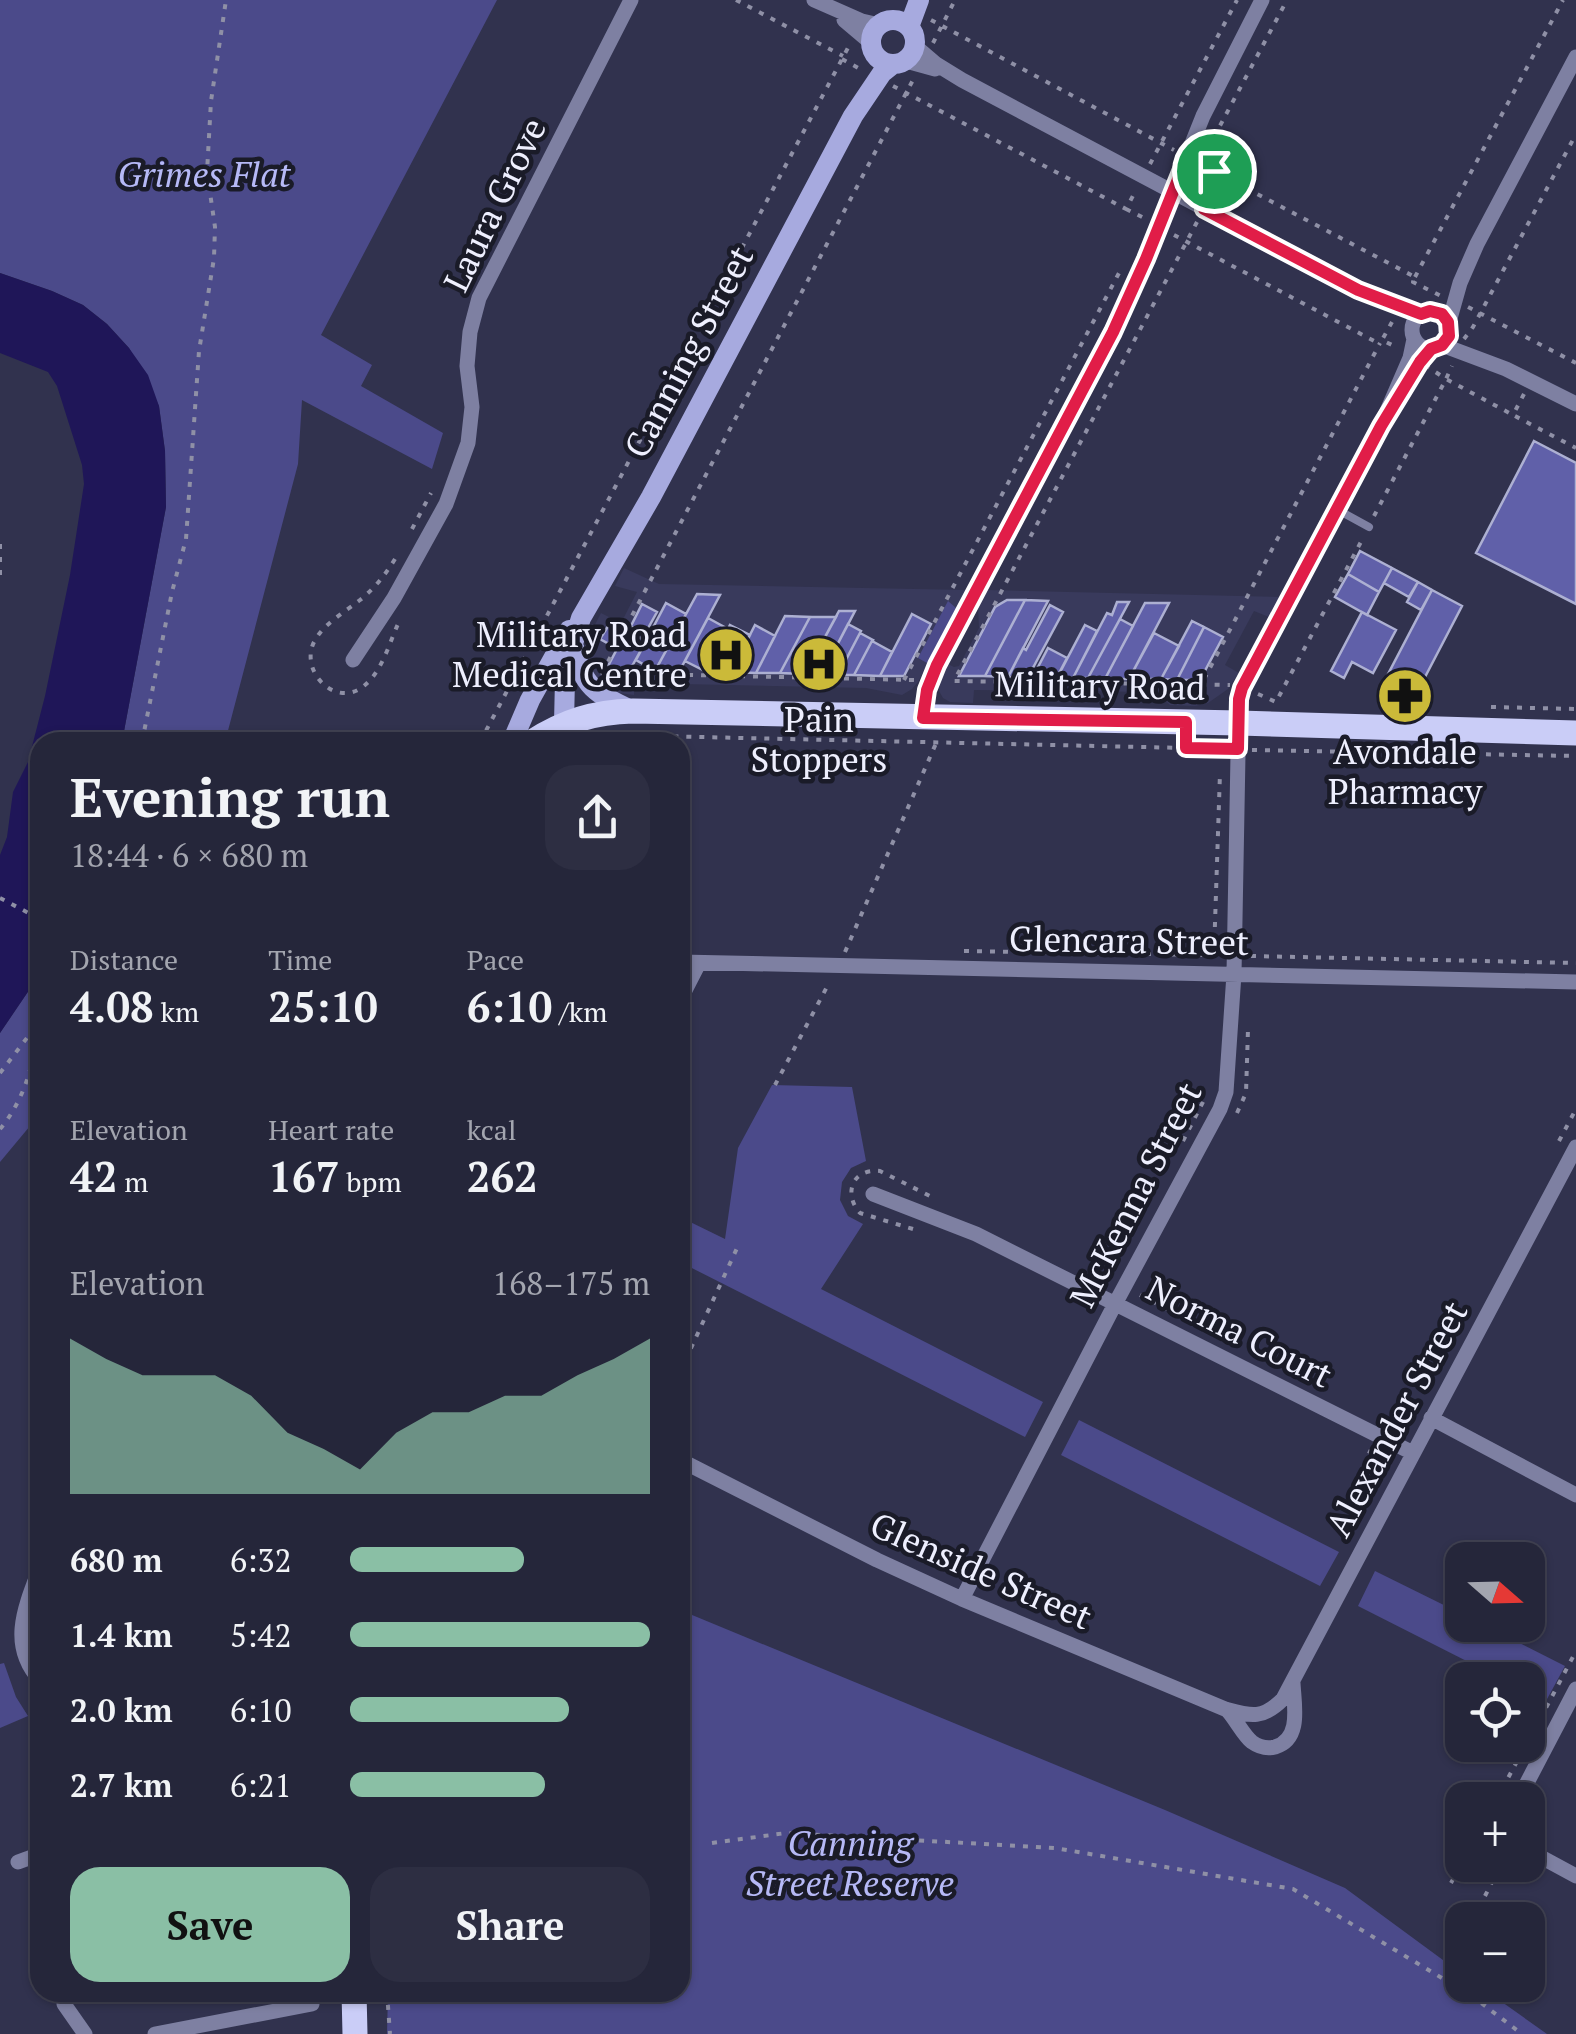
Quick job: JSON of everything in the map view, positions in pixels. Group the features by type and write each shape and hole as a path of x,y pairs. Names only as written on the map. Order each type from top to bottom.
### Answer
{"main road":[{"name":"Military Road","path":"564,724 589,715 633,712 923,718 1186,735 1576,733"},
{"path":"550,732 564,724"},
{"path":"354,2002 355,2034"}],"street":[{"name":"Laura Grove","path":"353,660 394,598 446,504 468,443 472,408 467,366 479,298 631,0"},
{"path":"815,0 899,36 962,80 1358,290 1402,320 1422,346 1443,337"},
{"path":"923,718 930,680 1113,332 1203,116 1262,0"},
{"name":"Canning Street","path":"564,724 564,694 581,618 651,497 899,36"},
{"path":"1381,426 1443,337 1448,300 1576,57"},
{"path":"1358,290 1442,314 1443,337"},
{"path":"1242,688 1381,426 1410,358 1414,321 1448,300"},
{"path":"1443,337 1576,404"},
{"name":"Canning Street","path":"516,732 568,632 581,618"},
{"path":"574,640 585,681 604,697 633,712"},
{"name":"McKenna Street","path":"962,1599 1226,1092 1234,974 1242,688"},
{"name":"Glencara Street","path":"690,962 1576,982"},
{"path":"690,980 699,962"},
{"name":"Alexander Street","path":"1265,1714 1283,1699 1576,1147"},
{"name":"Norma Court","path":"873,1194 976,1234 1413,1453"},
{"path":"1432,1418 1576,1495"},
{"name":"Glenside Street","path":"690,1465 962,1599 1225,1708 1250,1716 1265,1714"},
{"path":"30,1595 22,1644 30,1667"},
{"path":"1225,1708 1247,1738 1258,1746 1272,1748 1282,1744 1291,1735 1295,1722 1293,1680"},
{"path":"1527,1782 1576,1690"},
{"path":"18,1862 30,1858"},
{"path":"1545,1859 1576,1876"},
{"path":"64,2004 84,2034"},
{"path":"154,2034 312,2004"}],"lane":[{"path":"1337,509 1369,527"}],"path":[{"path":"144,732 186,539 199,351 214,258 207,172 211,102 226,0"},
{"path":"736,0 843,56"},
{"path":"899,36 941,26 955,0"},
{"path":"1208,147 1286,0"},
{"path":"1563,0 1413,282 1576,364"},
{"path":"485,732 843,56 941,26 1415,277"},
{"path":"899,36 602,673 1200,684 1242,688 1276,702 1446,380 1576,448"},
{"path":"1481,313 1576,134"},
{"path":"954,681 1209,200 1214,171"},
{"path":"1126,209 1381,341 1187,703 1186,735"},
{"path":"904,680 1120,271"},
{"path":"1513,415 1531,381"},
{"path":"0,544 0,579"},
{"path":"690,737 938,742 1238,736 1576,756"},
{"path":"775,1085 839,965 938,742"},
{"path":"1214,952 1220,767"},
{"path":"0,898 30,914"},
{"path":"1250,956 1576,963"},
{"path":"0,1073 30,1035"},
{"path":"0,1129 22,1094 30,1068"},
{"path":"1183,1140 1210,1088"},
{"path":"1558,1142 1576,1108"},
{"path":"914,1229 854,1208 850,1194 856,1179 871,1170 880,1171 945,1204"},
{"path":"690,1350 738,1246"},
{"path":"1545,1709 1576,1651"},
{"path":"712,1843 786,1833 1054,1848 1294,1888 1472,1996 1522,2034"},
{"path":"388,2002 390,2034"}],"shaded area":[{"path":"0,273 83,305 107,324 148,375 159,406 166,507 124,732 36,732 70,575 84,484 82,465 57,386 48,372 0,353"},
{"path":"624,568 659,584 966,590 918,682 902,695 866,688 634,683 634,695 611,692 591,678 584,652 601,613 621,623 637,592 615,586"},
{"path":"987,590 1280,597 1269,617 1254,611 1225,665 1239,673 1228,689 1208,703 1170,705 1157,692 974,690 973,703 950,702 939,691 941,677 948,664 959,666 979,628 978,607"},
{"path":"30,754 30,989 0,1033 0,855 7,837 13,792"}],"green space":[{"name":"Grimes Flat","path":"0,0 497,0 321,335 372,365 361,386 443,433 432,469 302,400 298,464 228,732 124,732 166,507 159,406 129,348 107,324 83,305 0,273"},
{"path":"948,601 956,608 927,663 918,658"},
{"path":"30,989 30,1126 0,1162 0,1033"},
{"path":"772,1085 852,1087 866,1161 851,1168 842,1182 840,1200 848,1216 863,1224 821,1289 1043,1402 1025,1437 690,1267 690,1222 725,1239 738,1148"},
{"path":"1079,1420 1339,1552 1320,1586 1061,1455"},
{"path":"1375,1571 1445,1606 1445,1642 1518,1642 1565,1666 1546,1701 1545,1662 1468,1662 1358,1606"},
{"name":"Canning Street Reserve","path":"690,1614 1345,1888 1445,1962 1445,2002 1502,2002 1547,2034 387,2034 388,2002 690,2002"},
{"path":"4,1663 16,1697 28,1716 0,1728 0,1664"}],"building":[{"path":"1534,441 1576,463 1576,604 1476,553"},
{"path":"1360,551 1392,568 1379,592 1348,574"},
{"path":"1392,568 1418,582 1409,597 1384,583"},
{"path":"1348,574 1379,592 1367,615 1335,597"},
{"path":"1418,582 1432,590 1421,610 1407,602"},
{"path":"1432,590 1462,606 1412,702 1379,699 1390,680 1386,678"},
{"path":"697,594 720,595 680,670 655,671"},
{"path":"1007,600 1025,600 985,676 959,676 995,607"},
{"path":"1025,600 1048,601 1008,677 985,676"},
{"path":"1117,602 1129,602 1088,678 1073,678 1107,613 1112,615"},
{"path":"666,603 686,614 655,671 636,660"},
{"path":"1145,603 1169,603 1129,679 1105,679"},
{"path":"642,604 657,612 642,639 632,633 635,628 631,626"},
{"path":"1050,605 1063,612 1028,677 1008,677 1023,648 1026,650"},
{"path":"839,611 855,611 822,674 805,674"},
{"path":"1362,612 1396,630 1373,673 1352,662 1344,678 1331,671"},
{"path":"912,614 931,624 904,676 880,676"},
{"path":"785,616 810,617 780,673 756,673"},
{"path":"810,617 836,617 805,674 780,673"},
{"path":"708,618 728,629 705,671 685,661"},
{"path":"1120,619 1133,626 1105,679 1088,678"},
{"path":"1192,621 1204,627 1177,680 1161,679"},
{"path":"610,623 618,627 609,644 600,639"},
{"path":"848,624 861,631 838,675 822,674"},
{"path":"730,625 750,635 731,672 720,667 718,672 708,666"},
{"path":"755,625 775,636 756,673 731,672"},
{"path":"1085,625 1097,631 1073,678 1057,678"},
{"path":"1204,627 1223,637 1200,680 1177,680"},
{"path":"627,630 646,641 631,668 607,668"},
{"path":"860,633 873,640 854,675 838,675"},
{"path":"1154,633 1179,646 1161,679 1129,679"},
{"path":"872,641 892,652 880,676 854,675"},
{"path":"1048,648 1067,658 1056,679 1037,669"}],"place":[{"name":"Military Road Medical Centre","path":"726,655"},
{"name":"Pain Stoppers","path":"819,664"},
{"name":"Avondale Pharmacy","path":"1405,696"}],"route":[{"path":"1187,157 1214,171 1204,209 1358,290 1421,314 1442,314 1450,327 1446,341 1431,349 1420,362 1381,426 1242,688 1238,749 1186,748 1186,722 923,718 927,690 937,665 1113,332 1187,157"}]}
